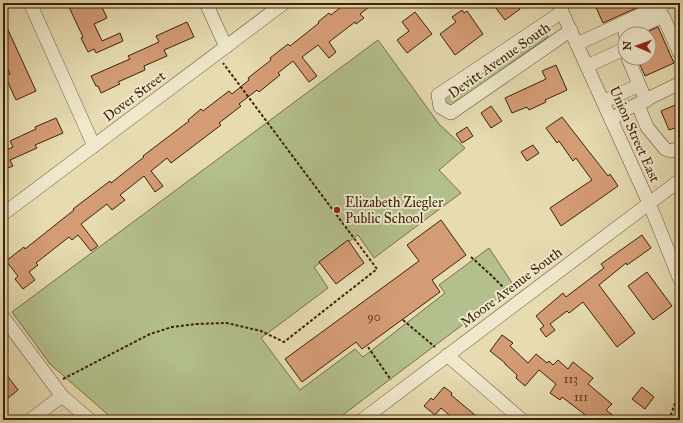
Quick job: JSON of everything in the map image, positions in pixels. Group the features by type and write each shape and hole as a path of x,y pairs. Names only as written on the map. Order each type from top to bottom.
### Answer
{"street":[{"path":"30,3 94,146"},
{"path":"206,3 226,47"},
{"name":"Dover Street","path":"3,214 284,3"},
{"path":"666,3 663,16 680,54"},
{"path":"577,44 666,3"},
{"name":"Union Street East","path":"560,8 649,203 680,280"},
{"name":"Devitt Avenue South","path":"560,8 438,94 440,106 451,113 571,30"},
{"path":"642,26 663,16"},
{"path":"587,66 617,56"},
{"path":"631,66 639,85 647,126 665,149 671,151 680,148"},
{"path":"611,120 625,110 642,103 680,83"},
{"path":"603,102 639,85"},
{"name":"Moore Avenue South","path":"362,420 680,180"},
{"path":"3,317 62,396 90,420"},
{"path":"447,355 522,420"},
{"path":"30,420 62,396"}],"path":[{"path":"60,381 65,377 150,334 172,327 196,324 227,323 261,331 284,342 377,269 221,60"},
{"path":"471,257 508,292"},
{"path":"403,320 435,346"},
{"path":"368,347 391,380"},
{"path":"669,420 680,389"}],"green space":[{"path":"543,30 548,37 449,107 443,98"},
{"name":"Elizabeth Ziegler Public School","path":"378,40 439,124 465,148 439,170 461,193 374,258 358,235 314,267 328,288 261,338 300,390 355,349 363,357 445,293 439,285 489,248 514,286 336,420 114,420 50,364 12,312"}],"building":[{"path":"77,3 100,3 107,18 94,24 102,41 120,33 123,41 96,53 94,49 88,52 81,38 83,37 69,7"},
{"path":"346,3 374,3 360,14 364,18 356,24 355,22 329,42 336,52 329,58 318,45 302,57 317,76 309,82 293,61 278,73 280,75 259,92 257,90 239,104 241,106 219,123 221,125 171,163 167,158 151,171 163,186 155,192 144,176 120,195 125,200 112,210 107,204 81,224 98,246 91,251 78,235 72,240 69,237 36,263 38,265 29,272 35,280 23,289 15,279 18,276 6,261 24,247 25,249 74,210 73,209 110,181 111,183 144,157 143,156 189,121 188,120 201,109 203,111 229,91 232,94 249,80 248,78 271,60 270,58 288,44 290,46 329,13 331,15"},
{"path":"492,3 515,3 520,9 505,20"},
{"path":"594,3 647,3 603,23"},
{"path":"462,10 464,13 467,11 483,34 455,55 440,34 456,22 452,17"},
{"path":"415,12 432,34 407,53 397,40 409,31 402,22"},
{"path":"3,19 36,91 16,100 5,76 10,74 3,59"},
{"path":"187,22 194,37 164,50 167,56 144,66 145,70 118,82 120,84 101,93 91,76 130,59 128,56 159,42 156,36"},
{"path":"657,27 674,63 645,76 641,66 657,66"},
{"path":"556,65 567,90 545,100 546,102 529,110 527,107 512,113 505,98 546,79 542,71"},
{"path":"680,103 680,126 669,130 661,111"},
{"path":"491,106 502,121 491,128 481,113"},
{"path":"562,117 608,176 610,174 618,186 561,226 550,208 592,180 576,158 573,161 559,141 557,143 546,128"},
{"path":"56,118 63,133 35,145 37,148 10,160 13,166 3,170 3,143 6,150 13,147 10,141 36,129 35,127"},
{"path":"467,127 473,136 462,143 456,134"},
{"path":"533,145 539,153 527,161 521,152"},
{"name":"Elizabeth Ziegler Public School","path":"441,220 466,255 432,280 440,292 362,349 356,342 302,382 285,359 419,261 407,245"},
{"path":"642,235 651,248 627,265 626,263 599,285 635,333 617,347 583,302 569,313 567,311 550,324 555,330 546,337 540,329 544,326 536,316 563,293 566,297 604,268 601,264"},
{"path":"348,240 364,263 336,284 319,262"},
{"path":"647,272 672,306 653,320 628,286"},
{"path":"502,335 513,343 510,346 528,363 536,354 547,363 549,361 553,365 558,360 568,369 573,362 593,378 588,384 612,404 606,410 619,420 592,420 562,397 560,400 550,393 556,384 539,370 525,386 516,378 517,375 505,363 490,351"},
{"path":"3,370 18,390 3,402"},
{"path":"444,387 452,393 451,395 481,420 455,420 441,408 435,415 424,406 431,398 433,400"},
{"path":"642,387 654,397 645,409 632,399"}],"railway":[{"path":"678,420 680,415"}],"place":[{"name":"Elizabeth Ziegler Public School","path":"337,210"}]}
